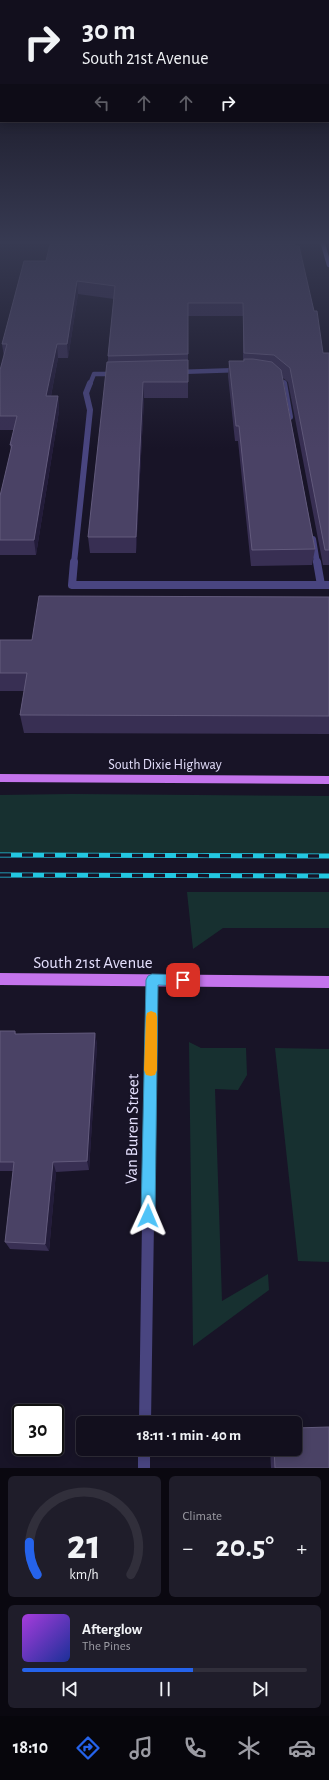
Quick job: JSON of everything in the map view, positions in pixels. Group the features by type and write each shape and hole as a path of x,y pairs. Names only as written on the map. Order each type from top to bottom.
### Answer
{"main road":[{"name":"South Dixie Highway","path":"0,778 329,780"},
{"name":"South 21st Avenue","path":"0,979 329,982"}],"street":[{"path":"173,372 244,370"},
{"path":"272,373 284,382 291,420"},
{"path":"118,374 94,374 86,393 90,410 72,585 325,585 312,533"},
{"name":"Van Buren Street","path":"145,1416 152,980"},
{"path":"144,1456 144,1468"}],"green space":[{"path":"72,794 329,796 329,856 0,855 0,795"},
{"path":"187,892 329,892 329,928 223,928 193,949"},
{"path":"189,1042 201,1048 246,1048 247,1075 238,1090 215,1089 222,1301 268,1274 269,1290 193,1346"},
{"path":"275,1048 329,1049 329,1262 298,1261"}],"building":[{"path":"10,313 72,313 67,344 57,344 46,396 58,396 34,540 0,540 0,496 17,416 0,416 0,370 7,344 2,344"},
{"path":"112,313 188,313 188,354 108,356"},
{"path":"243,313 317,313 323,353 329,353 329,550 325,550 290,368 274,355 244,353"},
{"path":"244,359 272,362 281,370 315,549 252,550 239,426 236,426 229,361 244,361"},
{"path":"188,360 188,382 143,382 136,537 88,537 107,362"},
{"path":"39,596 329,597 329,716 20,715 27,673 0,673 0,640 32,640"},
{"path":"0,1031 15,1031 15,1034 95,1033 87,1161 53,1162 45,1244 5,1242 14,1162 0,1162"},
{"path":"329,1427 329,1468 275,1468 274,1456 302,1456 302,1428"}],"railway":[{"path":"0,855 329,856"},
{"path":"0,875 329,876"}],"slow traffic":[{"path":"151,1017 151,1070"}],"route":[{"path":"148,1216 152,980 183,980"}]}
